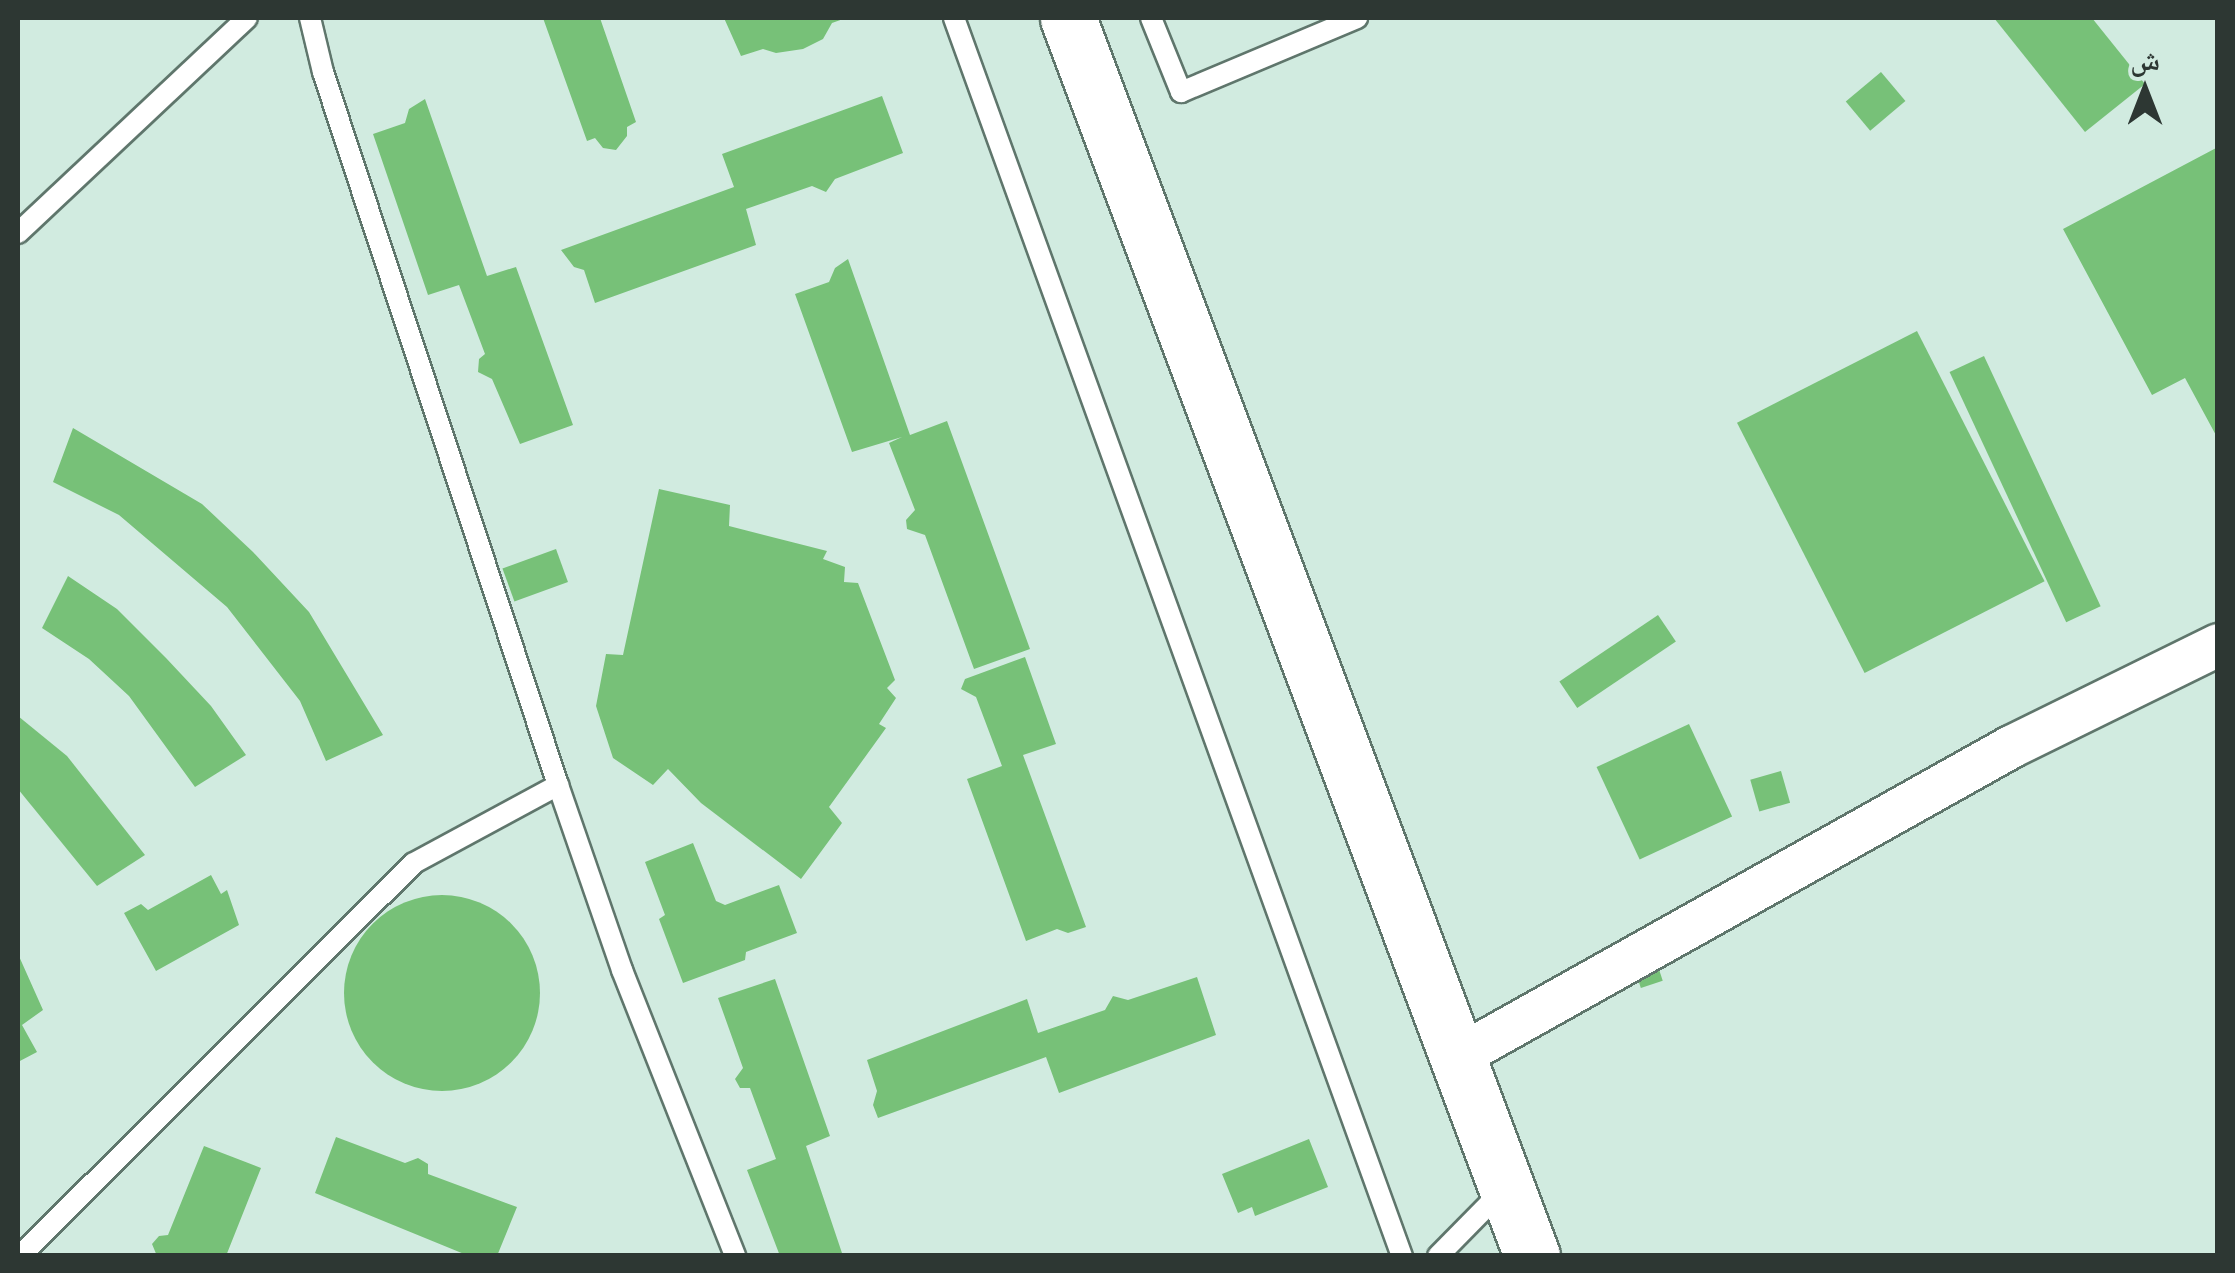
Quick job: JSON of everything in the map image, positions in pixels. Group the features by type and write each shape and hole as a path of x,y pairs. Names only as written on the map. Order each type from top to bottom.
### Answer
{"main road":[{"path":"1068,18 1532,1256"}],"street":[{"path":"1458,1056 2010,747 2218,645"}],"lane":[{"path":"18,232 246,18"},
{"path":"310,18 323,72 558,785 622,970 735,1256"},
{"path":"954,18 1402,1256"},
{"path":"1151,18 1181,92 1356,18"},
{"path":"20,1256 414,863 558,785"},
{"path":"1438,1256 1506,1188"}],"building":[{"path":"543,18 600,18 636,122 627,127 627,136 616,150 603,148 595,138 587,141"},
{"path":"724,18 846,18 832,23 823,39 803,49 776,53 763,49 741,56"},
{"path":"1994,18 2092,18 2145,84 2085,132"},
{"path":"1881,72 1905,101 1870,131 1846,102"},
{"path":"882,96 903,153 835,179 826,192 812,186 746,209 756,245 595,303 584,270 574,267 561,250 734,187 722,154"},
{"path":"425,99 487,276 516,267 573,425 520,444 492,379 478,372 479,359 485,354 459,285 428,295 373,134 405,123 409,109"},
{"path":"2218,147 2218,439 2185,378 2152,395 2063,229"},
{"path":"848,259 910,435 947,421 1030,649 974,669 925,535 907,529 906,520 915,510 889,443 902,437 852,452 795,294 829,282 835,268"},
{"path":"1917,331 2045,581 1865,673 1737,423"},
{"path":"1984,356 2101,606 2066,622 1950,372"},
{"path":"73,428 202,504 253,552 309,612 383,735 326,761 300,701 227,607 119,515 53,482"},
{"path":"659,489 730,505 729,526 827,551 823,559 845,567 844,582 858,583 895,680 887,688 896,698 879,724 886,728 829,807 842,823 801,879 701,803 668,769 653,785 613,758 596,706 606,654 623,655"},
{"path":"556,549 568,582 514,601 502,568"},
{"path":"68,576 117,609 166,658 211,706 246,755 195,787 129,696 89,659 42,628"},
{"path":"1658,615 1676,642 1577,708 1559,682"},
{"path":"1025,657 1056,744 1023,755 1086,927 1068,933 1057,929 1026,941 967,779 1002,766 976,697 961,689 965,679"},
{"path":"18,716 67,756 145,855 97,886 18,789"},
{"path":"1689,724 1732,816 1640,860 1597,767"},
{"path":"1781,771 1790,803 1759,812 1750,780"},
{"path":"693,843 716,901 725,905 779,885 797,933 746,952 745,960 683,983 659,919 665,915 645,862"},
{"path":"211,875 221,894 227,890 239,925 156,971 124,913 141,904 148,910"},
{"path":"442,895 480,902 512,923 533,955 540,993 533,1031 512,1063 480,1084 442,1091 404,1084 372,1063 351,1031 344,993 351,955 372,923 404,902"},
{"path":"18,954 43,1010 22,1025 37,1052 18,1062"},
{"path":"1655,957 1663,981 1641,988 1633,964"},
{"path":"1197,977 1216,1035 1059,1093 1046,1057 878,1118 873,1105 877,1091 867,1060 1027,999 1038,1033 1105,1010 1113,996 1128,1000"},
{"path":"775,979 830,1136 806,1146 843,1256 780,1256 747,1170 776,1159 750,1088 740,1088 735,1079 743,1068 718,998"},
{"path":"336,1137 405,1163 418,1158 428,1164 428,1174 517,1207 497,1256 469,1256 315,1193"},
{"path":"1309,1139 1328,1187 1255,1216 1252,1207 1238,1213 1222,1174"},
{"path":"204,1146 261,1168 226,1256 157,1256 152,1244 159,1236 168,1235"}]}
